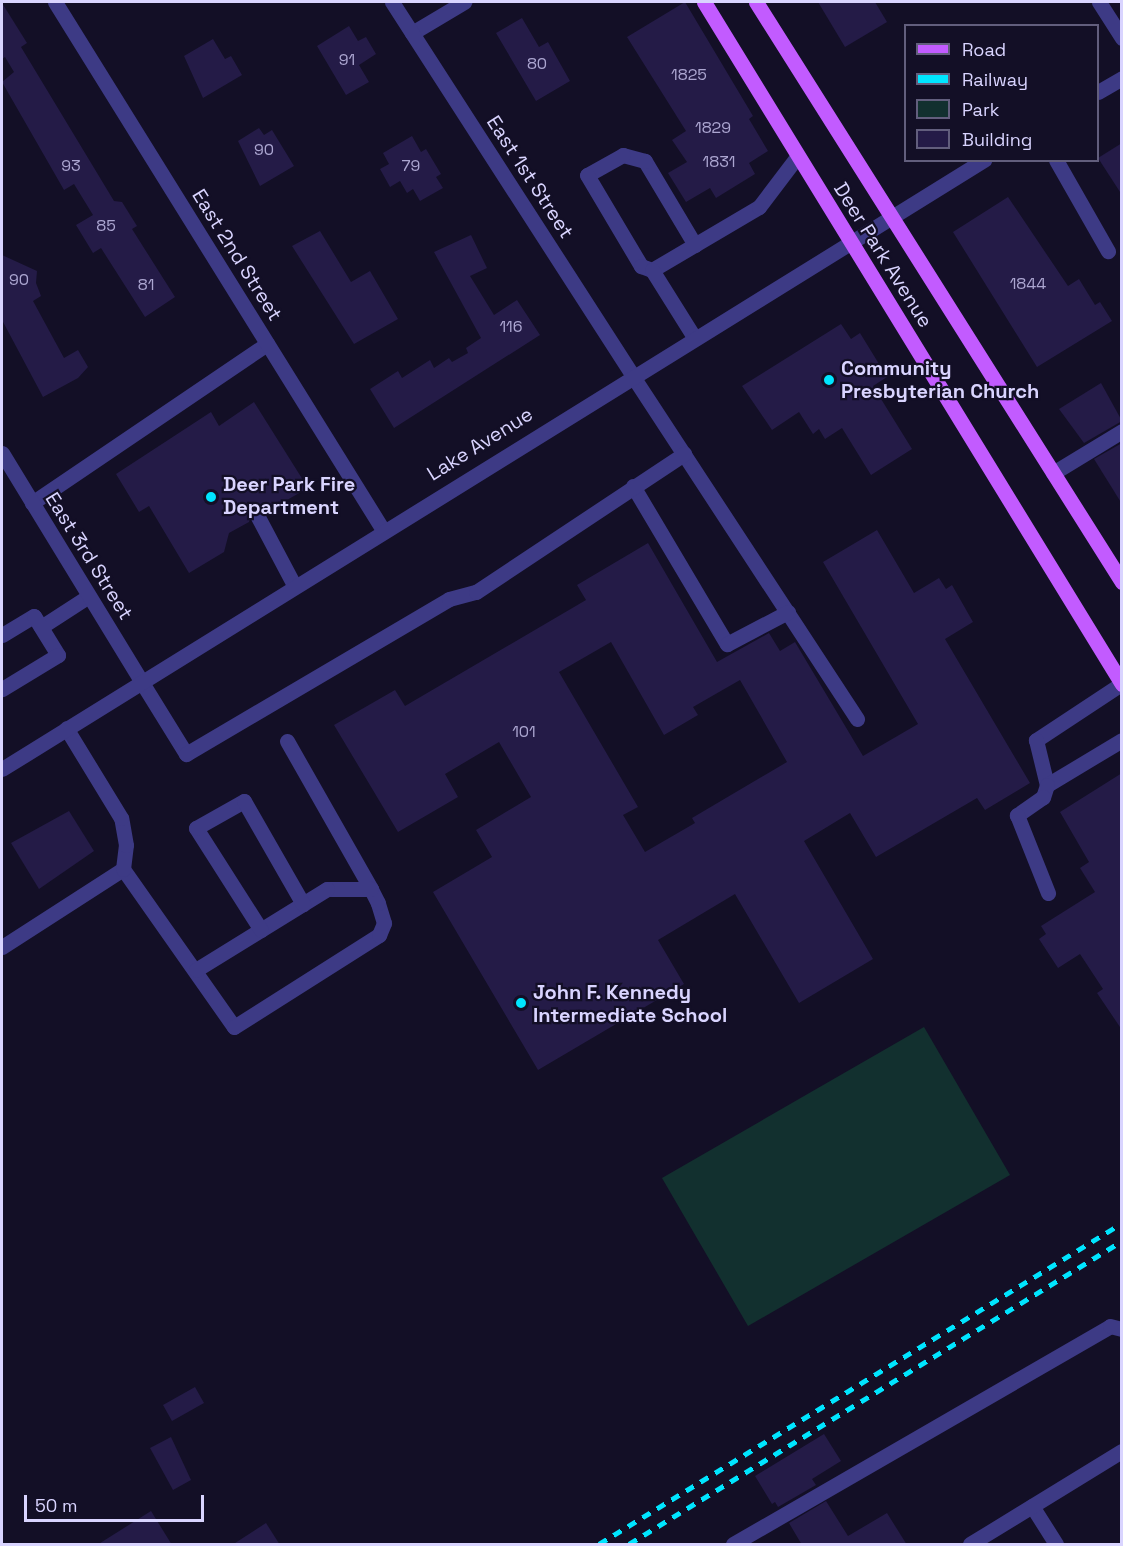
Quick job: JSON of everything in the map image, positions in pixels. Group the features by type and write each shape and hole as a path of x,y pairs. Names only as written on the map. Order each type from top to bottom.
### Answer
{"main road":[{"name":"Deer Park Avenue","path":"704,2 849,243 1121,684"},
{"name":"Deer Park Avenue","path":"756,2 1122,582"}],"street":[{"name":"East 2nd Street","path":"55,2 382,530"},
{"name":"East 1st Street","path":"392,2 857,719"},
{"path":"412,33 464,2"},
{"path":"1099,2 1122,38"},
{"path":"1099,91 1122,78"},
{"path":"694,337 652,270 641,266 587,174 623,155 645,160 695,245"},
{"path":"652,270 759,207 797,157"},
{"name":"Lake Avenue","path":"2,768 632,375 981,162"},
{"path":"1057,162 1108,250"},
{"path":"32,503 267,344"},
{"path":"1053,473 1122,431"},
{"name":"East 3rd Street","path":"2,453 186,754 449,599 476,592 633,486"},
{"path":"684,454 633,486 726,644 788,612"},
{"path":"258,517 294,585"},
{"path":"41,627 89,596"},
{"path":"2,636 34,616 58,655 2,689"},
{"path":"1048,894 1017,815 1043,797 1047,785 1036,740 1121,684"},
{"path":"66,728 121,818 126,845 123,869 234,1027 379,935 384,923 371,889 287,741"},
{"path":"1047,785 1122,740"},
{"path":"261,930 196,828 244,801 303,904"},
{"path":"2,947 123,869"},
{"path":"196,970 327,889 371,889"},
{"path":"733,1545 1110,1326 1122,1329"},
{"path":"970,1545 1122,1451"},
{"path":"1032,1506 1056,1545"}],"green space":[{"path":"924,1027 1010,1175 748,1326 662,1178"}],"building":[{"path":"685,2 753,116 749,119 768,151 749,163 755,174 716,198 710,188 686,202 668,173 687,162 672,140 686,131 627,37"},
{"path":"818,2 875,2 887,22 845,47"},
{"path":"2,3 27,43 21,47 114,201 122,202 137,226 132,229 175,297 145,317 101,248 93,253 76,225 93,215 74,184 64,190 2,82 14,72 5,57 2,59"},
{"path":"522,18 539,47 548,42 570,81 536,101 496,33"},
{"path":"349,26 358,41 366,37 376,54 359,65 369,82 346,95 317,46"},
{"path":"213,39 225,59 231,56 242,75 203,98 184,56"},
{"path":"259,128 264,135 272,130 294,166 260,186 238,141"},
{"path":"412,136 421,152 426,149 441,174 436,177 443,188 420,201 413,189 407,193 400,181 390,187 380,169 389,164 383,153"},
{"path":"1122,143 1122,195 1099,160"},
{"path":"1008,197 1068,286 1079,279 1095,305 1100,302 1112,321 1037,367 953,232"},
{"path":"320,231 351,282 370,271 398,319 354,344 292,246"},
{"path":"471,235 487,268 470,276 494,315 517,300 540,335 394,428 370,389 398,371 402,378 430,360 434,368 449,358 452,362 468,353 466,348 481,338 434,252"},
{"path":"2,255 37,271 36,283 41,296 33,301 64,358 78,350 88,367 78,378 43,397 2,320"},
{"path":"841,324 851,339 860,333 887,377 873,386 912,449 871,475 842,428 825,439 819,429 813,434 799,412 772,430 742,386"},
{"path":"1101,383 1122,421 1084,443 1059,409"},
{"name":"Deer Park Fire Department","path":"254,402 308,488 266,512 253,509 249,522 229,533 224,552 189,573 149,506 139,512 116,474 211,412 219,426"},
{"path":"1122,443 1122,504 1094,459"},
{"path":"877,530 914,593 939,578 946,589 952,585 973,622 945,639 1030,783 985,810 977,798 876,857 850,813 804,841 873,959 799,1003 735,894 658,940 684,984 538,1070 433,892 492,857 476,830 531,797 499,742 445,774 458,797 398,832 334,725 395,690 405,706 586,600 577,585 648,543 717,662 769,633 780,651 795,642 863,756 918,724 823,562","holes":["611,642 664,735 698,715 693,707 740,680 787,762 692,818 695,823 645,852 623,815 638,807 559,672"]},
{"path":"1122,773 1122,1030 1097,993 1103,989 1080,954 1058,968 1039,939 1046,934 1041,926 1095,892 1080,868 1089,862 1060,812"},
{"path":"69,811 94,851 39,889 11,843"},
{"path":"195,1387 204,1403 172,1421 163,1405"},
{"path":"824,1434 841,1461 812,1479 816,1485 778,1507 775,1502 772,1504 755,1476"},
{"path":"171,1437 191,1480 173,1490 150,1448"},
{"path":"826,1501 848,1536 887,1513 907,1545 802,1545 789,1523"},
{"path":"151,1511 172,1545 97,1545"},
{"path":"266,1523 280,1545 232,1545"}],"railway":[{"path":"599,1544 1122,1223"},
{"path":"629,1544 1122,1241"}],"place":[{"name":"Community Presbyterian Church","path":"829,380"},
{"name":"Deer Park Fire Department","path":"211,497"},
{"name":"John F. Kennedy Intermediate School","path":"521,1003"}]}
